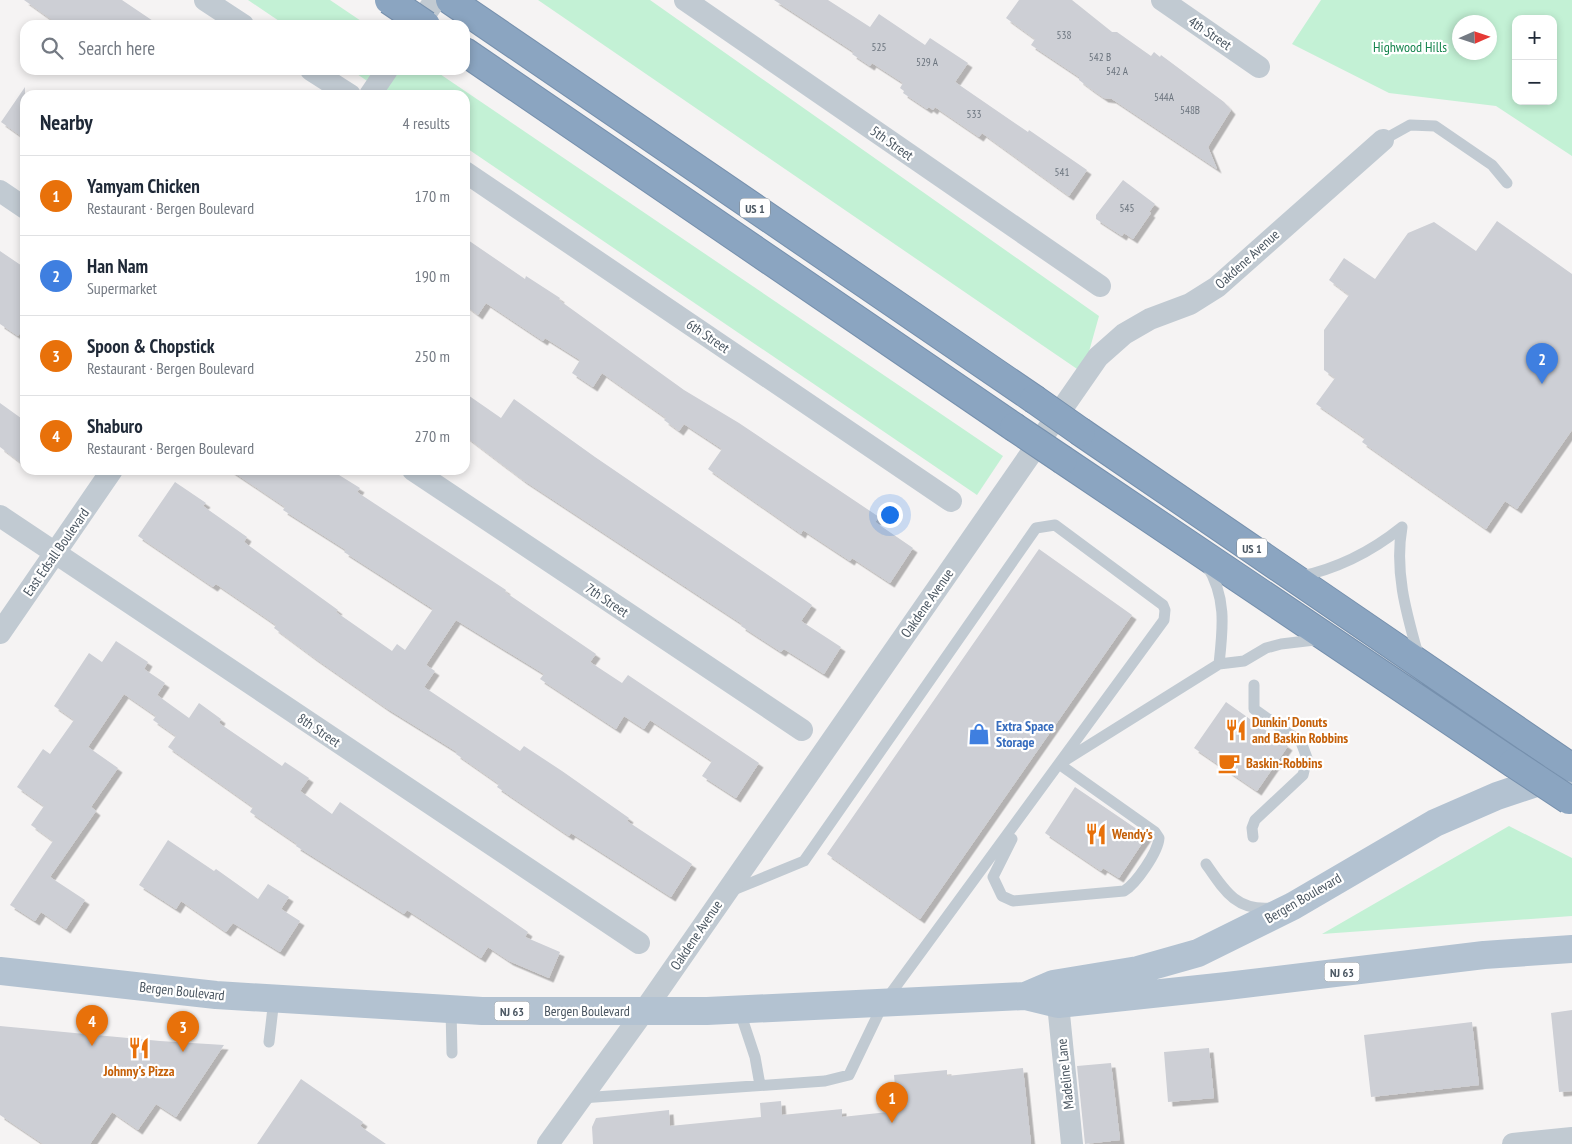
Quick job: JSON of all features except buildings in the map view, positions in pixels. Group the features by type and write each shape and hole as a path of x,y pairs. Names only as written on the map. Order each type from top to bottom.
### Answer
{"highway":[{"path":"389,0 419,20"},
{"name":"US 1","path":"450,0 1550,752 1572,769"},
{"name":"US 1","path":"470,55 1198,552 1570,801"}],"main road":[{"name":"Bergen Boulevard","path":"1025,996 1053,984 1138,970 1198,953 1293,906 1435,823 1497,796 1572,769"},
{"name":"Bergen Boulevard","path":"0,971 274,999 452,1009 644,1011 883,1004 1025,996 1058,1004 1484,955 1572,949"}],"street":[{"path":"205,0 235,20"},
{"path":"421,20 435,0"},
{"name":"5th Street","path":"685,0 1100,286"},
{"name":"4th Street","path":"1162,0 1259,66"},
{"path":"319,75 342,90"},
{"path":"373,90 384,75"},
{"name":"Oakdene Avenue","path":"548,1144 644,1011 724,893 1098,357 1124,334 1150,319 1190,304 1217,287 1383,140"},
{"name":"6th Street","path":"470,175 952,501"},
{"path":"0,191 20,205"},
{"name":"East Edsall Boulevard","path":"0,633 109,475"},
{"name":"7th Street","path":"420,475 802,730"},
{"name":"8th Street","path":"0,516 639,942"},
{"name":"Madeline Lane","path":"1058,1004 1072,1144"},
{"path":"1513,1144 1572,1138"}],"lane":[{"path":"1383,140 1410,125 1435,126 1492,165 1507,183"},
{"path":"580,1098 825,1081 849,1075 883,1004 1164,620 1165,610 1161,604 1055,525 1036,528 804,861 724,893"},
{"path":"1296,578 1350,560 1376,546 1402,528 1398,552 1400,580 1421,665"},
{"path":"1198,552 1208,568 1220,602 1224,629 1219,664"},
{"path":"1059,764 1219,664 1244,661 1266,648 1281,644 1327,638"},
{"path":"1253,837 1252,828 1255,820 1303,775 1307,758 1300,742 1254,709 1254,685"},
{"path":"1031,802 994,874 996,887 1005,898 1025,901 1118,892 1132,885 1157,849 1158,835 1059,764"},
{"path":"1206,864 1227,893 1241,904 1256,909 1293,906"},
{"path":"269,1042 274,999"},
{"path":"452,1009 452,1054"},
{"path":"739,1009 755,1057 760,1085"}],"green space":[{"path":"248,0 330,0 360,20 278,20"},
{"path":"538,0 650,0 1099,316 1083,373"},
{"name":"Highwood Hills","path":"1321,0 1572,0 1572,156 1496,106 1389,93 1292,44"},
{"path":"358,75 441,75 463,90 381,90"},
{"path":"470,94 1003,456 977,495 470,150"},
{"path":"1509,826 1572,858 1572,916 1322,934"}],"place":[{"name":"Han Nam","path":"1542,384"},
{"name":"Dunkin' Donuts and Baskin Robbins","path":"1236,730"},
{"name":"Extra Space Storage","path":"979,734"},
{"name":"Baskin-Robbins","path":"1229,763"},
{"name":"Wendy's","path":"1096,834"},
{"name":"Shaburo","path":"92,1046"},
{"name":"Johnny's Pizza","path":"139,1048"},
{"name":"Spoon & Chopstick","path":"183,1052"},
{"name":"Yamyam Chicken","path":"892,1123"}]}
